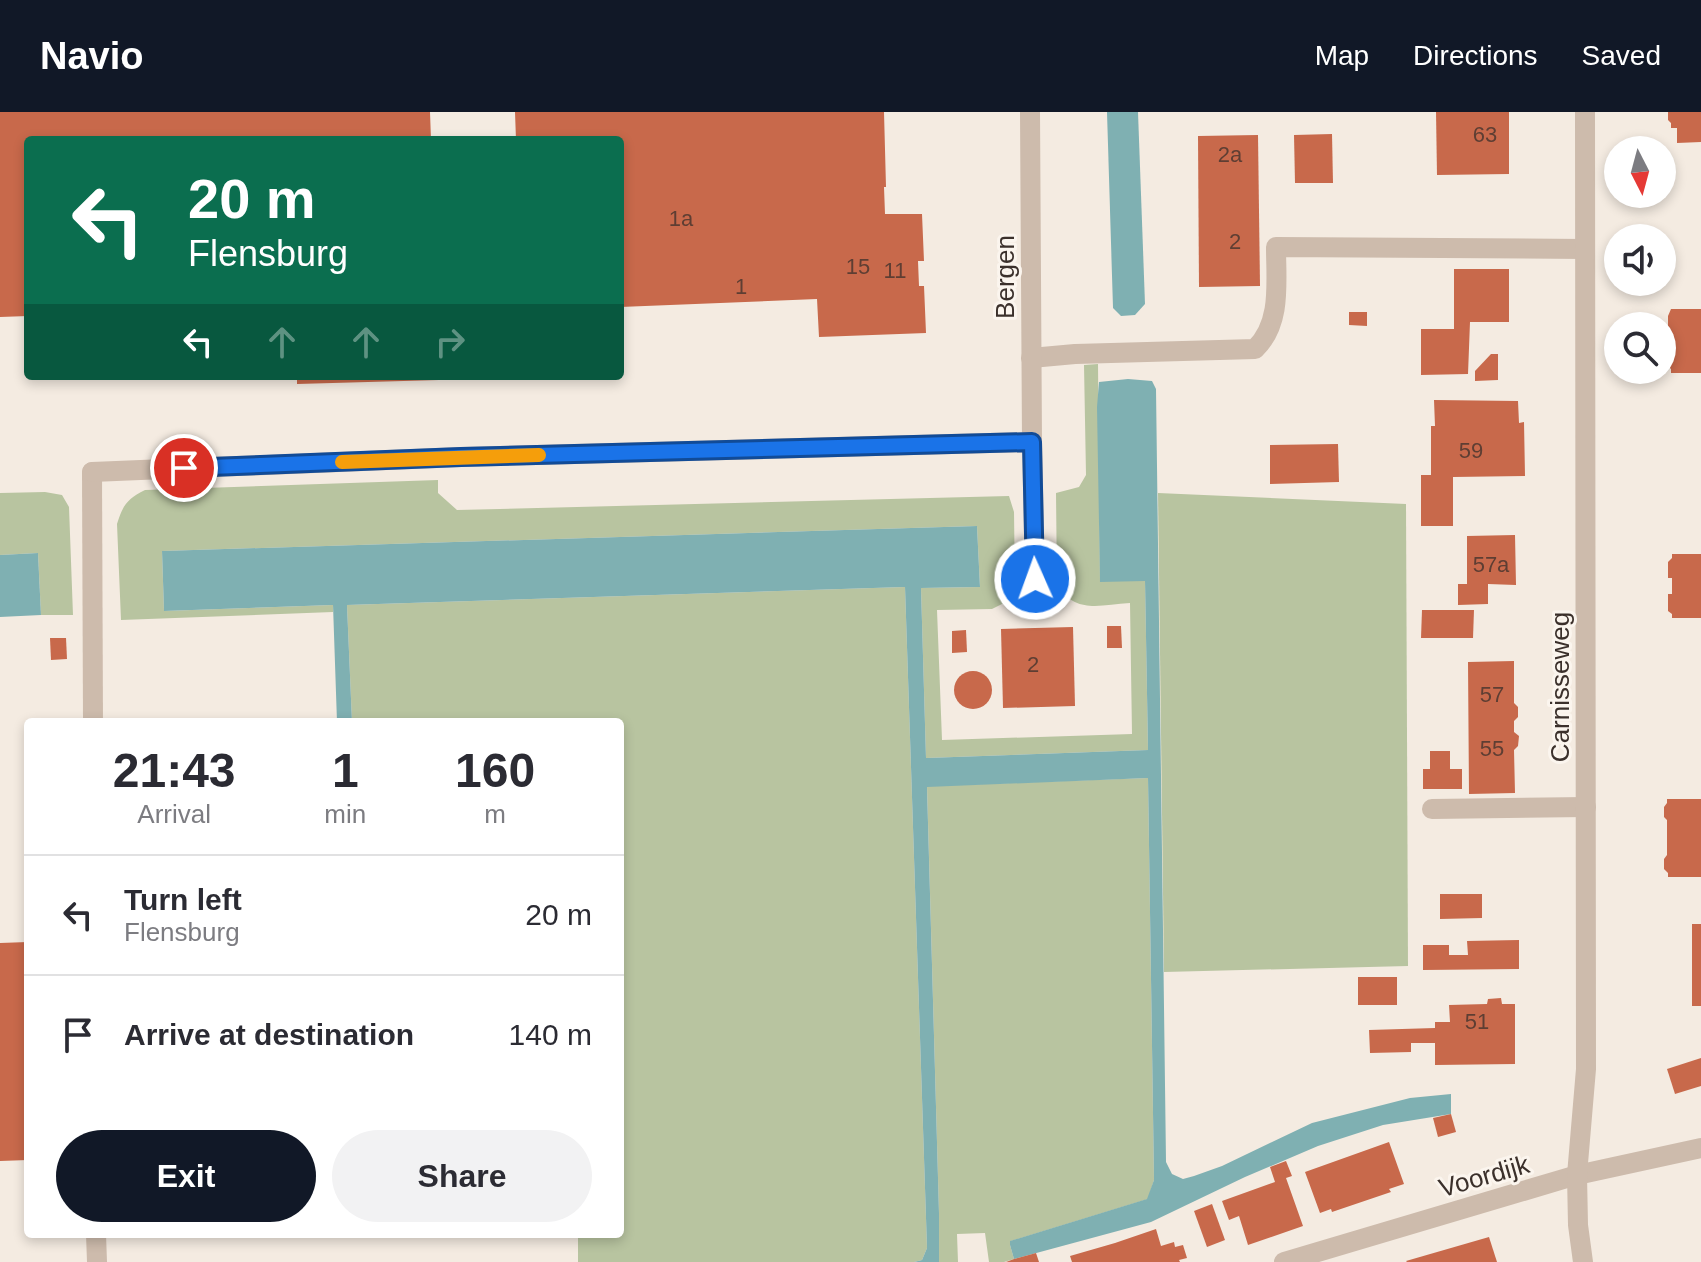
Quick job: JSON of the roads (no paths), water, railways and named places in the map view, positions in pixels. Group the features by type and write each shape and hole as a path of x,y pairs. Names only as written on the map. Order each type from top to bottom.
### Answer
{"street":[{"name":"Bergen","path":"1030,112 1035,579"},
{"name":"Carnisseweg","path":"1583,1262 1578,1225 1577,1175 1586,1069 1585,112"},
{"path":"1031,358 1255,349 1261,343 1276,309 1276,247 1585,249"},
{"path":"93,718 92,472 461,457 1032,442"},
{"path":"1432,809 1586,807"},
{"name":"Voordijk","path":"1284,1262 1577,1175 1701,1148"},
{"path":"96,1238 97,1262"}],"water":[{"path":"1107,112 1138,112 1145,304 1135,315 1121,316 1113,308"},
{"path":"1128,379 1152,381 1156,389 1166,1162 1172,1174 1183,1179 1222,1166 1312,1123 1410,1098 1451,1094 1451,1114 1383,1125 1318,1146 1151,1222 1014,1259 1010,1241 1147,1199 1154,1180 1148,778 927,787 939,1262 914,1262 922,1260 927,1248 905,587 347,605 352,718 337,718 333,605 164,611 162,551 977,526 980,587 921,588 926,758 1148,750 1145,581 1100,582 1099,382"},
{"path":"38,553 41,615 0,617 0,555"}]}
